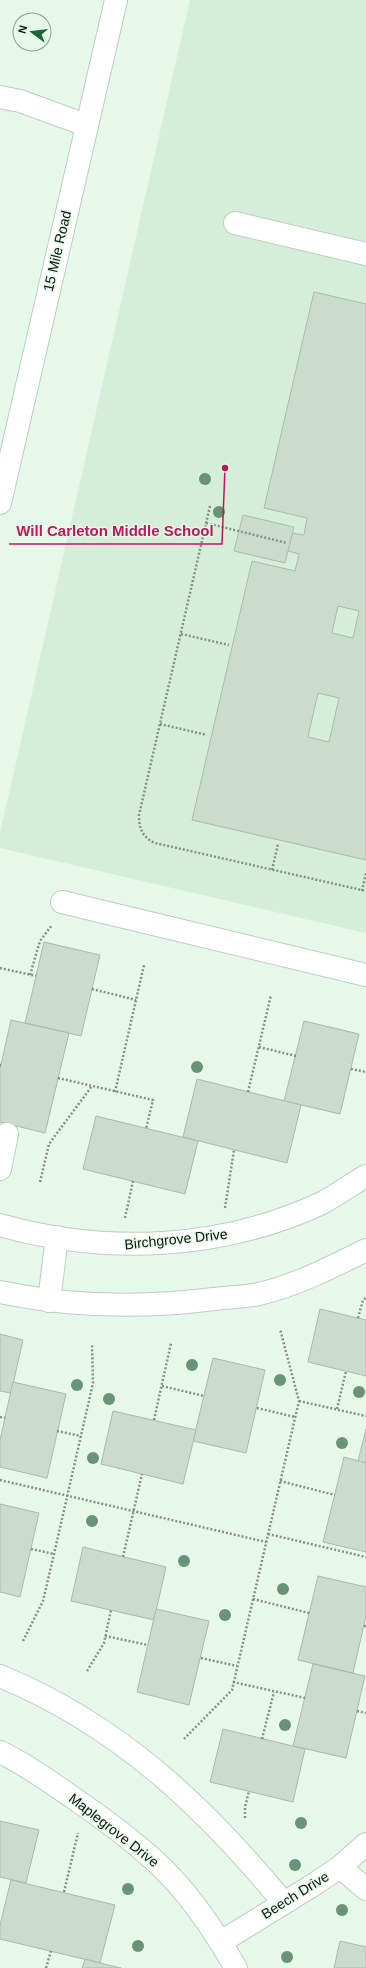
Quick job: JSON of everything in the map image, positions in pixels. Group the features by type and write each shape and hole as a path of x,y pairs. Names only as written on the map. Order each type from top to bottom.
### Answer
{"street":[{"name":"15 Mile Road","path":"0,503 116,0"},
{"path":"0,97 20,101 86,125"},
{"path":"235,223 366,254"},
{"path":"62,902 366,975"},
{"path":"0,1169 7,1134"},
{"name":"Birchgrove Drive","path":"0,1224 22,1231 110,1245 164,1243 215,1238 268,1225 323,1202 366,1176"},
{"path":"49,1301 57,1237"},
{"path":"0,1292 49,1301 131,1306 187,1303 259,1294 317,1275 366,1250"},
{"path":"0,1676 24,1686 84,1719 146,1762 206,1816 258,1873 282,1902"},
{"name":"Maplegrove Drive","path":"0,1752 51,1782 91,1810 157,1863 179,1887 221,1942 236,1968"},
{"name":"Beech Drive","path":"221,1942 282,1902 310,1887 340,1866 366,1844"},
{"path":"340,1866 366,1889"}],"path":[{"path":"210,506 139,815 139,825 143,834 155,843 366,892"},
{"path":"206,523 287,543"},
{"path":"181,634 229,645"},
{"path":"160,724 207,735"},
{"path":"272,870 278,844"},
{"path":"362,890 366,873"},
{"path":"30,975 40,941 54,922"},
{"path":"115,1092 144,965"},
{"path":"0,968 36,976"},
{"path":"92,989 136,1000"},
{"path":"248,1092 271,995"},
{"path":"258,1047 296,1056"},
{"path":"351,1068 366,1072"},
{"path":"58,1078 152,1100 146,1129"},
{"path":"40,1182 49,1144 92,1086"},
{"path":"225,1208 234,1150"},
{"path":"125,1218 133,1181"},
{"path":"358,1318 363,1300 366,1298"},
{"path":"184,1739 232,1690 234,1682 299,1401 280,1329"},
{"path":"154,1420 171,1343"},
{"path":"23,1641 43,1601 54,1554 93,1383 92,1344"},
{"path":"337,1409 346,1371"},
{"path":"162,1386 204,1396"},
{"path":"299,1401 366,1416"},
{"path":"257,1408 295,1417"},
{"path":"0,1417 5,1418"},
{"path":"58,1431 81,1436"},
{"path":"123,1557 142,1474"},
{"path":"0,1480 266,1542"},
{"path":"280,1481 335,1495"},
{"path":"268,1534 366,1557"},
{"path":"31,1549 54,1554"},
{"path":"253,1599 309,1613"},
{"path":"87,1672 100,1652 111,1610"},
{"path":"105,1636 148,1645"},
{"path":"201,1658 237,1666"},
{"path":"234,1682 305,1698"},
{"path":"262,1739 274,1692"},
{"path":"357,1711 366,1713"},
{"path":"245,1818 245,1807 249,1792"},
{"path":"64,1892 79,1830"},
{"path":"46,1968 51,1951"}],"shaded area":[{"path":"190,0 366,0 366,933 0,848 0,833"}],"building":[{"path":"314,292 366,304 366,860 192,820 252,561 295,571 299,554 288,551 292,533 304,535 307,518 264,508","holes":["338,606 359,611 353,638 332,633","318,693 339,698 329,742 308,737"]},
{"path":"243,515 294,527 285,563 234,551"},
{"path":"44,942 100,955 81,1036 25,1023"},
{"path":"11,1020 69,1033 45,1133 0,1122 0,1069"},
{"path":"304,1021 359,1034 340,1114 284,1101"},
{"path":"197,1079 301,1105 287,1163 183,1137"},
{"path":"96,1116 198,1141 185,1194 83,1169"},
{"path":"320,1309 366,1320 366,1376 308,1362"},
{"path":"0,1334 23,1340 11,1393 0,1391"},
{"path":"213,1358 265,1370 246,1453 193,1441"},
{"path":"13,1382 66,1394 47,1478 0,1467 0,1440"},
{"path":"113,1411 196,1430 183,1484 101,1464"},
{"path":"366,1429 366,1463 358,1461"},
{"path":"344,1457 366,1463 366,1552 323,1542"},
{"path":"0,1504 39,1513 20,1597 0,1592"},
{"path":"83,1547 166,1567 154,1620 71,1601"},
{"path":"318,1576 366,1587 366,1616 353,1673 298,1660"},
{"path":"156,1609 209,1621 189,1705 137,1692"},
{"path":"313,1664 365,1676 346,1758 293,1746"},
{"path":"223,1729 305,1749 293,1802 210,1782"},
{"path":"0,1821 39,1830 26,1883 0,1877"},
{"path":"11,1880 115,1905 100,1963 0,1939 0,1925"},
{"path":"340,1941 366,1947 366,1968 334,1968"},
{"path":"85,1959 100,1963 121,1968 82,1968"}],"place":[{"name":"Will Carleton Middle School","path":"225,468"}]}
